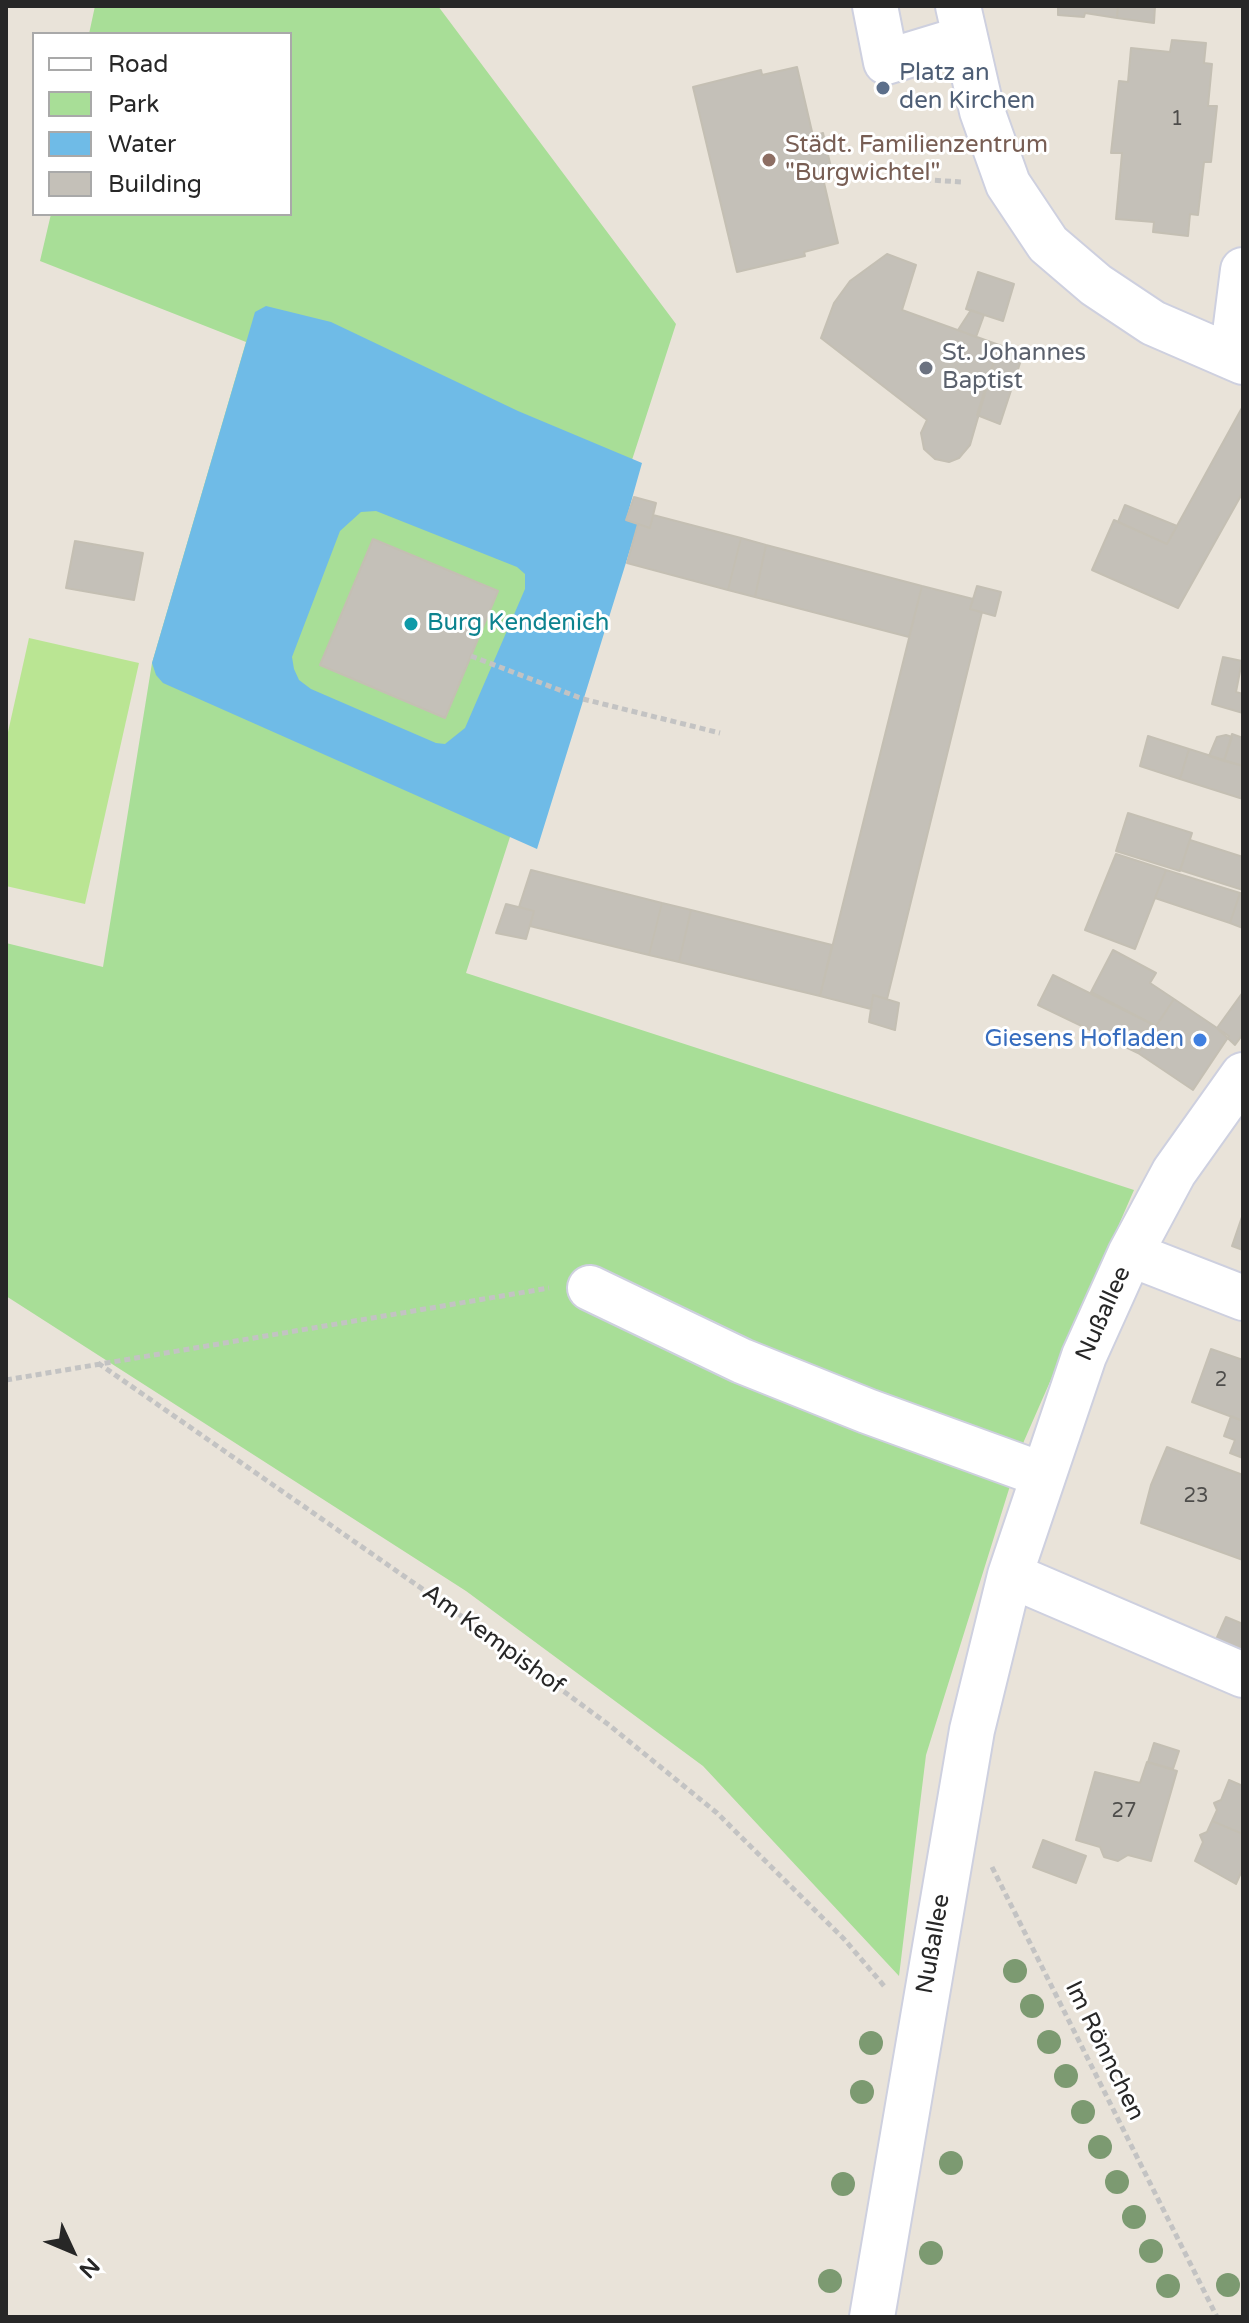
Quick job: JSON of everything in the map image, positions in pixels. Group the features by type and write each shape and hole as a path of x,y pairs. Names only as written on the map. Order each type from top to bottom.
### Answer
{"street":[{"path":"875,6 886,62 961,22 982,111 1008,184 1048,244 1096,285 1153,323 1238,360 1243,270"},
{"name":"Nußallee","path":"872,2317 919,2026 979,1692 1010,1575 1084,1356 1130,1254 1174,1172 1243,1075"},
{"path":"1130,1254 1243,1298"},
{"path":"590,1288 742,1361 1043,1475"},
{"path":"1010,1575 1243,1675"}],"path":[{"path":"471,656 583,699 720,733"},
{"path":"6,1380 546,1288 590,1288"},
{"name":"Am Kempishof","path":"98,1363 477,1627 621,1735 717,1813 844,1939 919,2026"},
{"name":"Im Rönnchen","path":"960,1801 1217,2317"}],"green space":[{"path":"95,6 438,6 676,324 466,973 1134,1190 1024,1441 926,1755 899,1976 703,1766 466,1591 6,1296 6,943 103,967 152,663 246,342 40,261 51,216 292,216 292,32 89,32"},
{"path":"29,638 139,663 85,904 6,886 6,741"}],"water":[{"path":"266,306 331,322 518,411 642,463 626,520 638,524 537,849 163,683 156,675 152,663 255,312","holes":["376,511 517,567 525,574 525,589 465,728 445,744 436,743 311,689 299,680 292,657 340,531 361,512"]}],"building":[{"path":"1058,6 1118,6 1117,18 1085,13 1084,17 1058,15"},
{"path":"1118,6 1155,6 1154,23 1117,18"},
{"path":"1172,40 1206,43 1204,63 1212,64 1208,106 1217,106 1211,162 1204,162 1198,215 1190,214 1188,236 1153,232 1154,222 1116,219 1122,153 1111,153 1119,81 1128,82 1131,48 1170,52"},
{"name":"Städt. Familienzentrum \"Burgwichtel\"","path":"797,67 813,136 823,133 832,172 822,174 838,243 804,252 805,256 737,272 693,87 761,70 762,75"},
{"name":"St. Johannes Baptist","path":"887,254 916,265 902,310 999,345 970,445 959,458 949,462 935,459 924,449 921,433 927,420 821,338 834,303 850,281"},
{"path":"978,272 1014,284 1003,321 966,309"},
{"path":"971,310 984,315 976,337 958,330"},
{"path":"999,345 1023,354 1000,424 977,415"},
{"path":"1243,406 1243,492 1178,608 1092,570 1114,520 1167,544"},
{"path":"634,497 656,503 650,528 626,520"},
{"path":"1125,505 1177,526 1167,544 1118,522"},
{"path":"653,515 741,538 728,590 627,563 638,524 650,528"},
{"path":"741,538 766,545 755,597 728,590"},
{"name":"Burg Kendenich","path":"373,539 498,591 445,718 320,665"},
{"path":"75,541 143,553 134,600 66,588"},
{"path":"766,545 922,586 909,637 755,597"},
{"path":"922,586 973,599 970,609 982,612 887,999 873,995 871,1009 820,996"},
{"path":"977,586 1001,592 995,616 970,609"},
{"path":"1223,657 1242,661 1236,692 1243,694 1243,713 1212,704"},
{"path":"1232,734 1243,738 1243,766 1224,761"},
{"path":"1148,736 1189,749 1180,779 1140,766"},
{"path":"1217,737 1232,737 1224,761 1209,756"},
{"path":"1189,749 1243,766 1243,799 1180,779"},
{"path":"1128,813 1192,833 1180,871 1116,851"},
{"path":"1190,840 1243,857 1243,890 1180,870"},
{"path":"1116,854 1166,870 1135,949 1085,930"},
{"path":"531,870 662,903 649,955 530,926 534,911 519,907"},
{"path":"1166,870 1240,893 1230,923 1155,898"},
{"path":"1240,893 1243,894 1243,928 1230,923"},
{"path":"662,903 691,910 679,962 649,955"},
{"path":"506,904 534,911 526,939 496,933"},
{"path":"691,910 832,945 820,996 679,962"},
{"path":"1113,950 1156,973 1150,983 1174,999 1156,1026 1091,992"},
{"path":"1053,975 1156,1026 1138,1053 1038,1005"},
{"path":"1243,992 1243,1034 1235,1045 1217,1028"},
{"path":"873,995 899,1003 895,1030 869,1022"},
{"path":"1174,999 1229,1036 1193,1090 1138,1053"},
{"path":"1243,1214 1243,1250 1232,1246"},
{"path":"1211,1349 1243,1360 1243,1421 1192,1402"},
{"path":"1231,1416 1243,1421 1243,1458 1230,1453 1235,1440 1224,1436"},
{"path":"1167,1447 1243,1475 1243,1560 1141,1523 1151,1485"},
{"path":"1226,1617 1243,1624 1243,1665 1211,1651"},
{"path":"1154,1743 1179,1751 1173,1769 1148,1762"},
{"path":"1147,1762 1177,1771 1151,1861 1128,1855 1118,1861 1104,1857 1100,1847 1076,1840 1095,1772 1140,1783"},
{"path":"1229,1780 1243,1786 1243,1834 1212,1821 1217,1810 1214,1803 1221,1800"},
{"path":"1212,1821 1243,1834 1243,1868 1236,1884 1195,1861 1203,1842 1200,1835 1207,1832"},
{"path":"1043,1840 1086,1856 1076,1883 1033,1867"}],"place":[{"name":"Platz an den Kirchen","path":"883,88"},
{"name":"Städt. Familienzentrum \"Burgwichtel\"","path":"769,160"},
{"name":"St. Johannes Baptist","path":"926,368"},
{"name":"Burg Kendenich","path":"411,624"},
{"name":"Giesens Hofladen","path":"1200,1040"}]}
